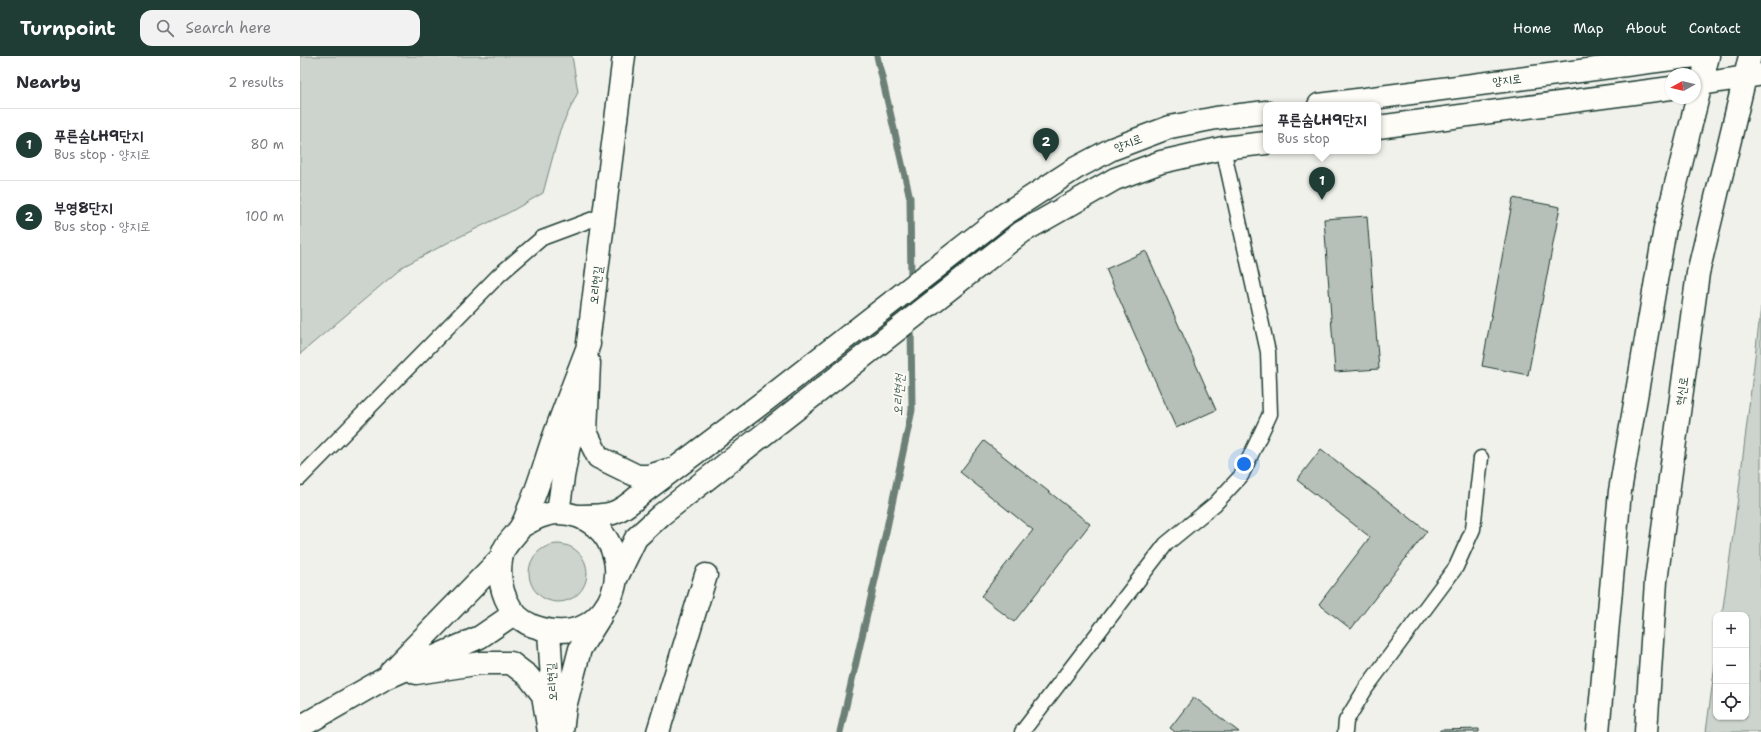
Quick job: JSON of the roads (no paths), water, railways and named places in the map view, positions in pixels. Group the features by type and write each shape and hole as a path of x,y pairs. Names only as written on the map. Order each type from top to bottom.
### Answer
{"street":[{"name":"오리현길","path":"567,515 563,474 589,344 624,56"},
{"name":"양지로","path":"1343,102 1695,56"},
{"path":"1701,76 1708,56"},
{"name":"혁신로","path":"1646,732 1656,581 1698,273 1753,76 1750,56"},
{"path":"1701,84 1753,76"},
{"path":"1381,127 1665,89"},
{"path":"1598,732 1620,492 1665,228 1693,104"},
{"name":"양지로","path":"683,463 1005,214 1076,168 1112,149 1170,128 1216,118 1263,112"},
{"path":"1216,118 1223,148"},
{"path":"562,732 565,707 580,649 613,596 617,577 636,538 662,515 1022,232 1115,179 1161,162 1223,148 1263,143"},
{"path":"589,344 586,432 598,457 637,476 648,476 661,473 683,463"},
{"path":"522,526 534,498 551,445 589,344"},
{"path":"602,612 587,624 568,631 549,631 530,625 515,613 504,597 499,578 501,558 508,540 522,526 539,516 605,516 624,509 640,494 683,463"},
{"path":"567,515 594,526 607,540 615,558 617,577"},
{"path":"384,679 501,558"},
{"path":"658,732 706,575"},
{"path":"300,727 384,679 480,637 515,613"},
{"name":"오리현길","path":"549,631 555,732"},
{"path":"384,679 482,663 511,663 528,676 543,695 549,732"}],"lane":[{"path":"1022,732 1166,544 1215,504 1241,476 1270,414 1268,352 1223,148"},
{"path":"300,478 488,286 515,261 542,238 604,215"},
{"path":"1345,732 1346,721 1366,688 1456,567 1473,529 1480,458"}],"waterway":[{"name":"오리현천","path":"877,56 910,198 911,282"},
{"name":"오리현천","path":"840,732 886,532 912,410 911,324"}],"place":[{"name":"부영8단지","path":"1046,161"},
{"name":"푸른숨LH9단지","path":"1322,200"}]}
